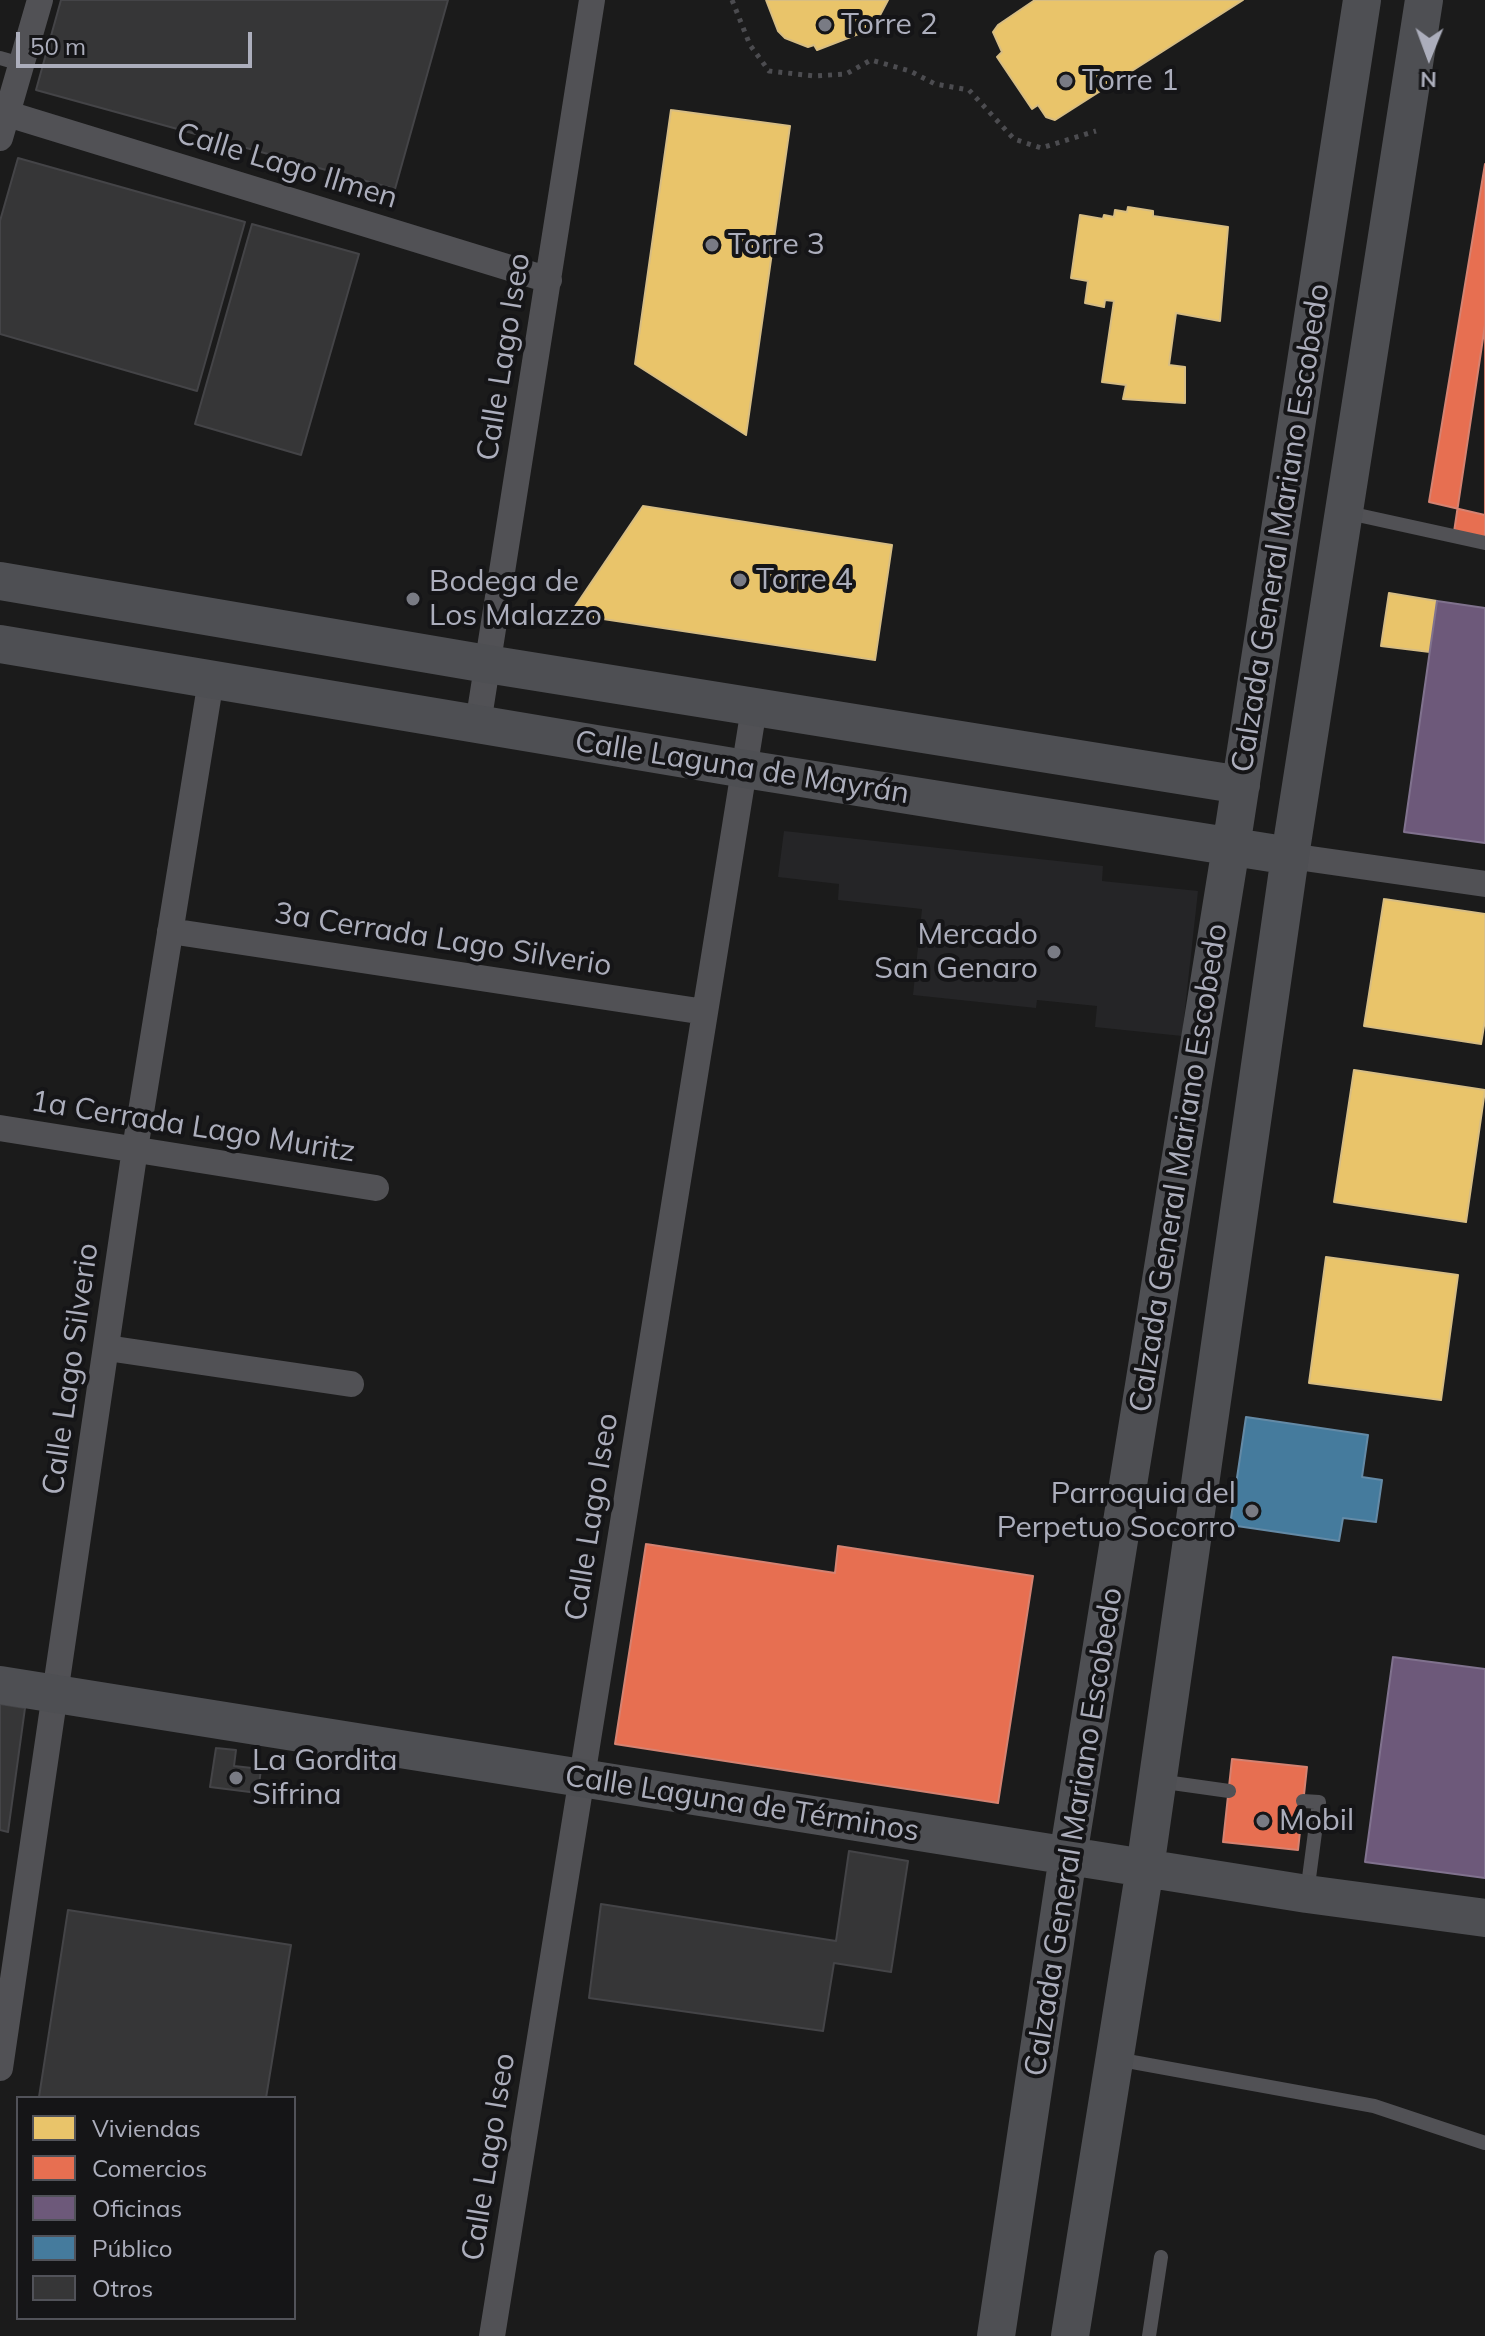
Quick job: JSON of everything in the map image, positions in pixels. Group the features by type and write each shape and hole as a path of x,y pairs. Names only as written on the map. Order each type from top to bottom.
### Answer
{"main road":[{"name":"Calzada General Mariano Escobedo","path":"996,2336 1068,1856 1241,785 1362,0"},
{"name":"Calzada General Mariano Escobedo","path":"1070,2336 1158,1781 1290,856 1424,0"},
{"name":"Calle Laguna de Mayrán","path":"0,581 754,708 1241,785"},
{"name":"Calle Laguna de Mayrán","path":"0,644 745,769 1290,856"},
{"path":"927,798 938,737"},
{"name":"Calle Laguna de Términos","path":"0,1685 1307,1894 1485,1918"}],"street":[{"path":"4,126 11,61 40,0"},
{"name":"Calle Lago Iseo","path":"478,724 592,0"},
{"name":"Calle Lago Ilmen","path":"4,126 549,280"},
{"name":"Calle Lago Silverio","path":"0,2068 135,1149 211,680"},
{"name":"Calle Lago Iseo","path":"492,2336 754,708"},
{"name":"Calle Laguna de Mayrán","path":"1290,856 1485,884"},
{"name":"3a Cerrada Lago Silverio","path":"170,931 705,1012"},
{"name":"1a Cerrada Lago Muritz","path":"0,1128 376,1188"},
{"path":"107,1348 351,1384"}],"lane":[{"path":"1343,512 1485,543"},
{"path":"1158,1781 1229,1791"},
{"path":"1303,1801 1319,1802 1307,1894"},
{"path":"1114,2059 1374,2106 1485,2143"},
{"path":"1149,2336 1161,2257"}],"path":[{"path":"732,0 750,45 769,71 814,76 846,74 871,60 910,71 935,84 969,90 1014,139 1041,148 1096,131"}],"shaded area":[{"name":"Mercado San Genaro","path":"784,831 1103,866 1102,881 1198,891 1182,1036 1095,1027 1097,1006 1037,1000 1036,1008 913,995 922,909 838,900 839,884 778,877"}],"building: Viviendas":[{"name":"Torre 2","path":"766,0 888,0 878,19 872,22 874,28 817,50 814,45 808,47 785,38 778,31"},
{"name":"Torre 1","path":"1035,0 1243,0 1055,120 1046,117 1038,105 1032,109 997,57 1002,52 993,32 998,25"},
{"name":"Torre 3","path":"671,110 790,126 746,435 635,364"},
{"path":"1128,207 1153,211 1153,216 1228,227 1220,321 1176,313 1169,365 1185,367 1185,403 1123,399 1126,385 1102,382 1114,301 1105,300 1104,307 1085,303 1088,281 1071,278 1080,215 1103,219 1104,215 1114,217 1115,210 1127,212"},
{"name":"Torre 4","path":"643,506 892,545 875,660 570,614"},
{"path":"1389,593 1437,601 1430,652 1381,646"},
{"path":"1384,899 1485,914 1485,1020 1481,1044 1364,1026"},
{"path":"1354,1070 1485,1090 1466,1222 1334,1202"},
{"path":"1326,1257 1458,1275 1441,1400 1309,1383"}],"building: Comercios":[{"path":"1485,164 1485,515 1429,502"},
{"path":"1485,325 1485,537 1454,532"},
{"path":"646,1544 835,1573 838,1546 1033,1576 998,1803 615,1744"},
{"name":"Mobil","path":"1232,1759 1307,1767 1298,1850 1223,1842"}],"building: Oficinas":[{"path":"1437,601 1485,608 1485,843 1404,832"},
{"path":"1393,1657 1485,1669 1485,1878 1365,1862"}],"building: Público":[{"path":"1246,1417 1368,1435 1362,1477 1382,1480 1376,1522 1343,1518 1339,1541 1230,1525"}],"building: Otros":[{"path":"61,0 448,0 395,189 36,90"},
{"path":"18,158 245,222 197,391 0,334 0,221"},
{"path":"252,224 359,254 301,455 195,424"},
{"path":"0,1704 25,1708 8,1832 0,1830"},
{"name":"La Gordita Sifrina","path":"216,1748 236,1750 234,1766 261,1769 258,1793 210,1787"},
{"path":"849,1851 908,1861 891,1972 834,1963 823,2031 589,1998 601,1904 836,1941"},
{"path":"68,1910 291,1945 266,2096 39,2096"}],"place":[{"name":"Torre 2","path":"825,25"},
{"name":"Torre 1","path":"1066,81"},
{"name":"Torre 3","path":"712,245"},
{"name":"Torre 4","path":"740,580"},
{"name":"Bodega de Los Malazzo","path":"413,599"},
{"name":"Mercado San Genaro","path":"1054,952"},
{"name":"Parroquia del Perpetuo Socorro","path":"1252,1511"},
{"name":"La Gordita Sifrina","path":"236,1778"},
{"name":"Mobil","path":"1263,1821"}]}
